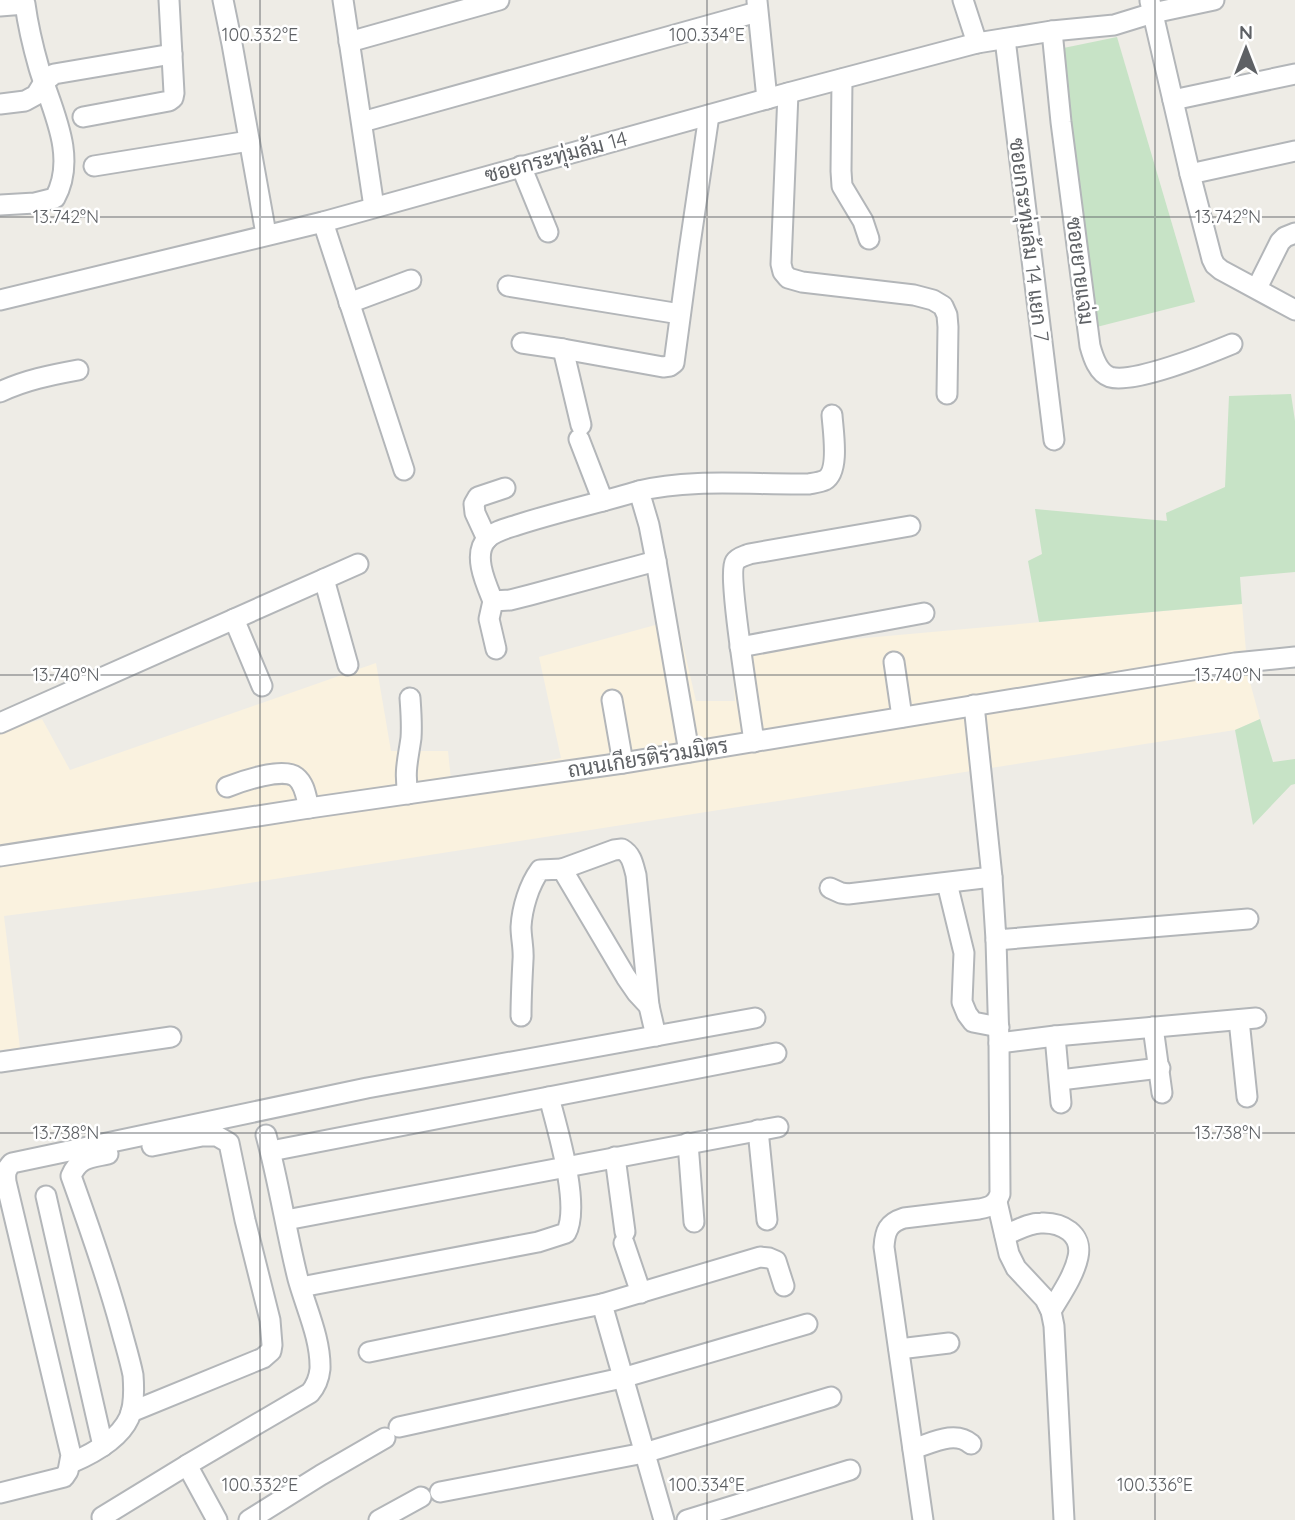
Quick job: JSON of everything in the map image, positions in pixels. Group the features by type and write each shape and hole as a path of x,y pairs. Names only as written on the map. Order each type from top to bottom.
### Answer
{"street":[{"path":"83,117 169,101 173,98 169,0"},
{"path":"223,0 267,234"},
{"path":"343,0 374,206"},
{"path":"349,42 499,0"},
{"path":"964,0 977,43"},
{"name":"ซอยกระทุ่มล้ม 14","path":"0,300 323,222 977,43 1052,31 1114,25 1152,6 1214,0"},
{"path":"0,6 24,2 36,57 56,117 65,163 60,190 55,198 35,203 0,205"},
{"path":"362,122 757,6 767,99"},
{"path":"1152,6 1212,259 1221,270 1295,310"},
{"name":"ซอยยายแจ่ม","path":"1052,31 1077,250 1094,360 1109,377 1118,378 1175,366 1232,344"},
{"name":"ซอยกระทุ่มล้ม 14 แยก 7","path":"1005,39 1054,440"},
{"path":"0,104 25,101 36,95 44,82 54,74 173,54"},
{"path":"1173,100 1295,74"},
{"path":"842,79 842,186 863,221 869,239"},
{"path":"788,93 782,222 783,272 789,278 802,282 914,295 943,306 948,327 947,394"},
{"path":"522,344 663,367 674,363 709,115"},
{"path":"94,166 250,141"},
{"path":"1190,174 1295,151"},
{"path":"522,166 548,232"},
{"path":"323,222 404,470"},
{"path":"1256,288 1280,242 1295,233"},
{"path":"349,303 411,280"},
{"path":"509,286 680,314"},
{"path":"563,349 580,432 603,501"},
{"path":"0,391 38,377 78,370"},
{"path":"496,649 489,619 494,601 481,566 481,551 487,539 501,531 535,520 663,486 799,484 824,480 832,474 834,463 832,415"},
{"path":"487,539 475,513 474,504 478,497 505,488"},
{"path":"639,491 656,561 689,752"},
{"path":"754,742 740,647 733,571 735,562 749,554 910,526"},
{"path":"494,601 510,600 656,561"},
{"path":"0,723 358,564"},
{"path":"324,579 348,664"},
{"path":"740,647 924,613"},
{"path":"234,619 262,687"},
{"name":"ถนนเกียรติร่วมมิตร","path":"0,856 623,763 1235,663 1295,656"},
{"path":"894,662 902,717"},
{"path":"408,794 405,776 411,736 410,698"},
{"path":"612,700 623,763"},
{"path":"975,705 996,940 1000,1194 997,1202 1009,1254 1016,1268 1045,1299 1051,1311 1064,1520"},
{"path":"227,787 243,780 289,774 303,784 309,808"},
{"path":"521,1016 522,926 533,879 540,870 562,869 622,849 628,852 636,875 649,1006 656,1036"},
{"path":"562,869 626,977 649,1006"},
{"path":"830,888 841,894 848,894 992,877"},
{"path":"947,883 964,953 962,1002 973,1022 999,1035 1055,1036 1248,1019 1247,1097"},
{"path":"996,940 1248,919"},
{"path":"0,1493 64,1477 71,1463 6,1182 5,1173 12,1163 367,1088 755,1018"},
{"path":"1153,1027 1162,1093"},
{"path":"1055,1036 1061,1102"},
{"path":"0,1062 171,1037"},
{"path":"102,1517 288,1407 316,1387 320,1367 317,1343 300,1287 269,1143 550,1097 776,1053"},
{"path":"1060,1080 1160,1068"},
{"path":"300,1287 506,1249 566,1233 572,1204 550,1097"},
{"path":"286,1220 778,1127"},
{"path":"758,1130 767,1220"},
{"path":"71,1463 103,1446 118,1432 129,1418 133,1404 133,1376 114,1304 71,1176 76,1165 87,1158 202,1136 217,1136 229,1143 244,1220 270,1320 271,1351 263,1358 131,1412"},
{"path":"688,1143 694,1222"},
{"path":"615,1157 625,1238 641,1293"},
{"path":"46,1196 103,1446"},
{"path":"923,1520 884,1247 885,1234 894,1221 904,1218 979,1209 997,1202"},
{"path":"1005,1235 1039,1223 1055,1224 1074,1235 1079,1246 1078,1259 1051,1311"},
{"path":"369,1352 602,1304 760,1257 776,1261 785,1286"},
{"path":"602,1304 664,1520"},
{"path":"249,1520 392,1433 622,1378 807,1324"},
{"path":"899,1349 949,1343"},
{"path":"379,1520 430,1494 644,1453 831,1397"},
{"path":"913,1449 957,1436 971,1444"},
{"path":"187,1465 217,1520"},
{"path":"687,1520 850,1471"}],"shaded area":[{"path":"1242,604 1248,675 1260,719 1235,730 204,890 4,916 20,1048 0,1050 0,711 9,729 42,719 70,770 376,663 391,751 448,751 451,780 561,758 539,657 677,619 696,701 735,701 731,650"}],"green space":[{"path":"1117,37 1195,302 1077,332 1044,52"},
{"path":"1291,394 1295,421 1295,572 1240,577 1242,604 1039,622 1028,561 1042,554 1035,509 1167,521 1166,513 1225,487 1229,396"},
{"path":"1260,719 1273,762 1295,759 1295,784 1253,825 1235,730"}]}
